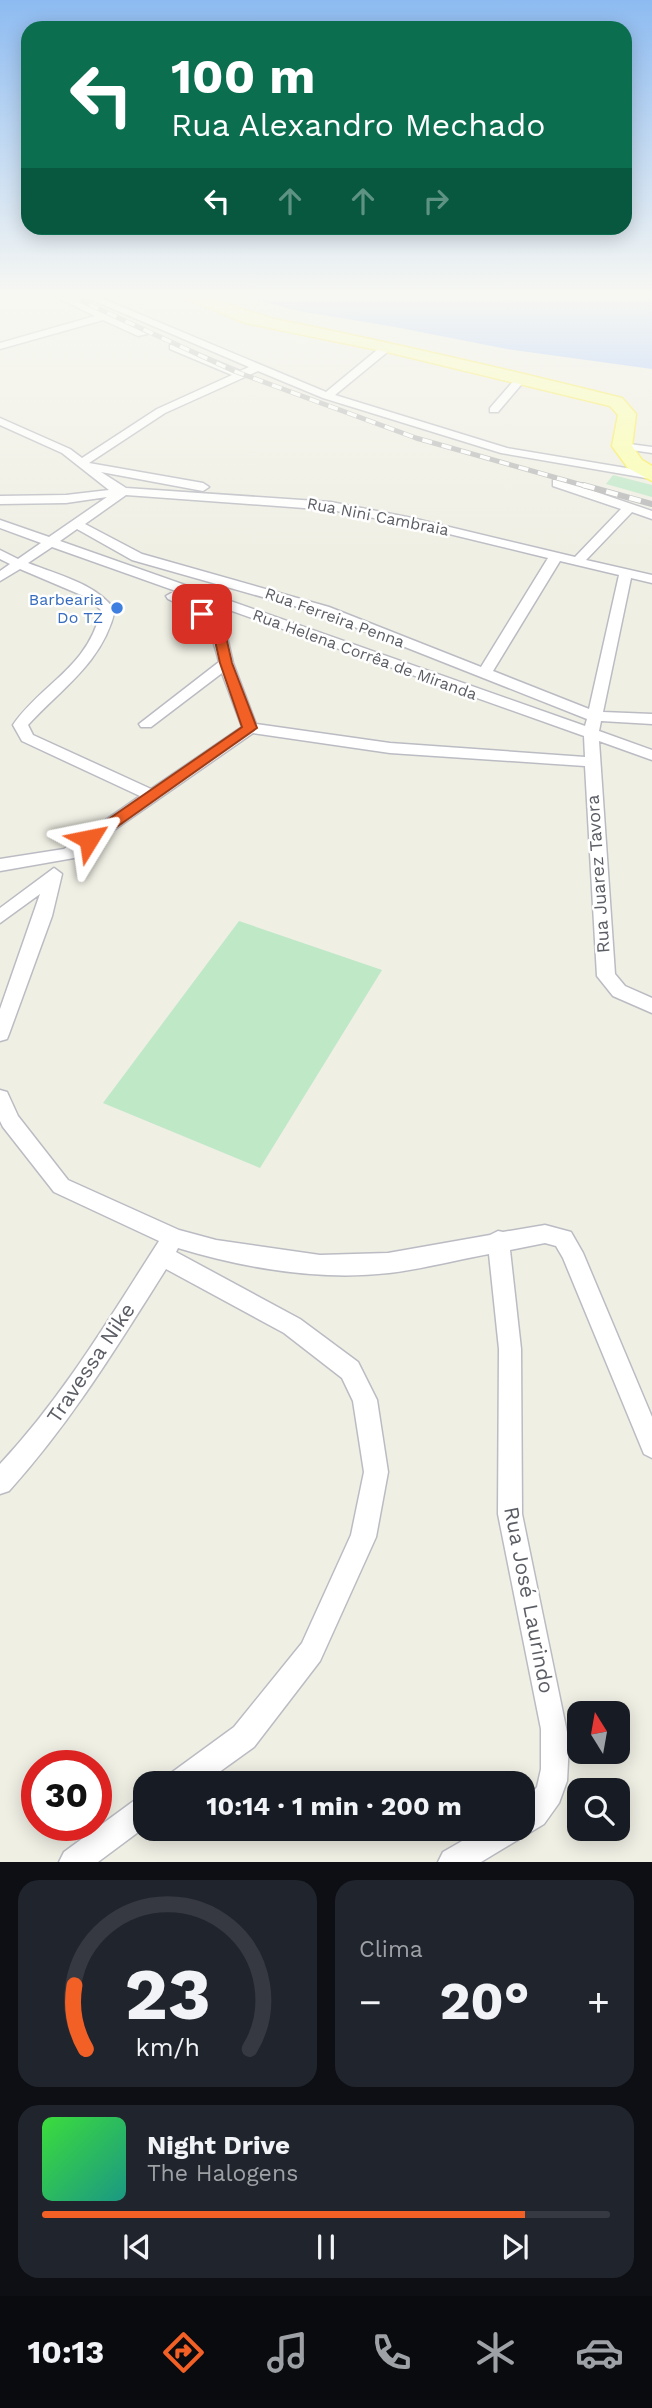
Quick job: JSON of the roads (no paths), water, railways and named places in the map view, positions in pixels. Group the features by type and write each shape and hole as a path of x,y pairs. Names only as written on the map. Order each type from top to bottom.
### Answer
{"main road":[{"path":"538,383 616,402 626,414 622,446 646,467"}],"street":[{"path":"83,464 161,411 219,383"},
{"path":"294,383 327,396 505,452 646,467"},
{"path":"327,396 343,383"},
{"path":"494,410 518,383"},
{"path":"0,421 66,452 111,486 124,491"},
{"path":"622,446 652,450"},
{"path":"83,464 207,488"},
{"path":"557,483 628,509 652,514"},
{"path":"0,577 124,491"},
{"name":"Rua Nini Cambraia","path":"0,500 66,499 124,491 252,497 331,506 441,527 652,579"},
{"path":"579,560 628,509"},
{"name":"Rua Helena Corrêa de Miranda","path":"0,524 652,755"},
{"name":"Rua Ferreira Penna","path":"76,524 137,557 324,610 593,716 652,719"},
{"path":"0,554 16,565 97,595 105,602 107,623 101,637 75,671 20,725 27,738 151,795"},
{"path":"484,674 557,555"},
{"path":"132,570 136,580 190,604 219,632 226,663 250,728"},
{"name":"Rua Juarez Tavora","path":"626,573 593,716 591,762 606,976 619,991 652,1006"},
{"path":"146,724 226,663"},
{"path":"0,917 53,876 68,854 250,728 390,748 591,762"},
{"path":"0,864 68,854"},
{"path":"0,1034 43,916 53,876"},
{"path":"0,1098 10,1121 61,1186 168,1246 292,1325 350,1370 365,1400 376,1472 363,1537 311,1652 244,1737 197,1771"},
{"path":"168,1246 320,1265 387,1263 435,1256 498,1240 545,1234 563,1239 572,1253 652,1446"},
{"name":"Rua José Laurindo","path":"498,1240 510,1349 509,1514 555,1729 557,1760 551,1790 535,1815"},
{"name":"Travessa Nike","path":"0,1482 40,1439 84,1377 168,1246"},
{"path":"74,1862 133,1819"},
{"path":"453,1862 490,1841"}],"railway":[{"path":"266,383 416,438 589,487"},
{"path":"583,485 652,504"}],"place":[{"name":"Barbearia Do TZ","path":"117,608"}]}
